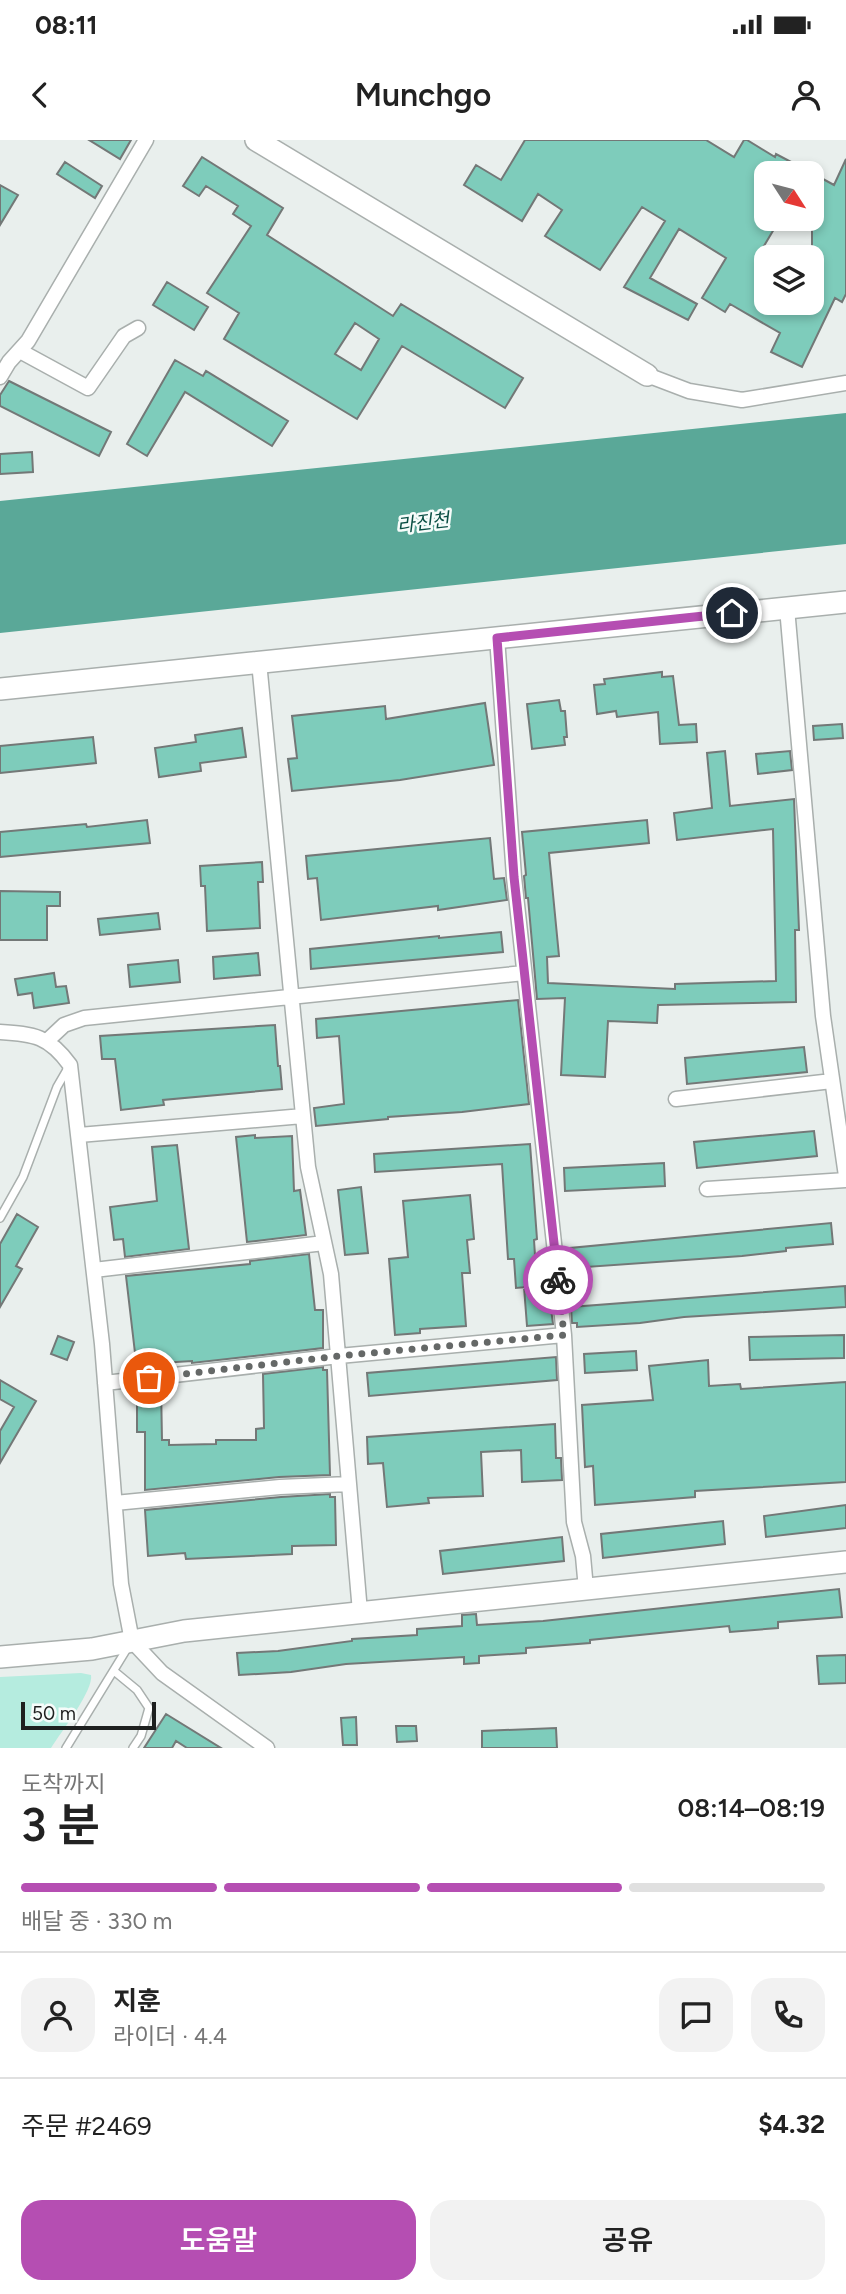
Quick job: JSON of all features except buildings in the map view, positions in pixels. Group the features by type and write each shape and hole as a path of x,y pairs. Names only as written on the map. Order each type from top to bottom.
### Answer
{"street":[{"path":"0,377 9,362 28,341 146,140"},
{"path":"256,140 647,375 689,391 741,400 846,383"},
{"path":"20,351 88,388 124,336 138,328"},
{"path":"0,689 846,602"},
{"path":"707,1189 846,1178 823,1016 787,608"},
{"path":"497,638 514,877 564,1335 574,1522 583,1556 586,1589"},
{"path":"259,662 308,1167 331,1274 360,1612"},
{"path":"48,1040 64,1025 85,1018 524,973"},
{"path":"0,1032 28,1033 48,1040 70,1065 105,1383 121,1584 132,1641 162,1673 267,1748"},
{"path":"676,1099 832,1081"},
{"path":"79,1135 303,1116"},
{"path":"93,1270 324,1243"},
{"path":"105,1383 339,1356 564,1335"},
{"path":"115,1503 280,1487 349,1484"},
{"path":"0,1657 92,1648 184,1631 846,1562"}],"lane":[{"path":"0,1218 23,1177 57,1087 70,1065"},
{"path":"66,1748 132,1641"},
{"path":"114,1671 137,1690 149,1708 141,1736 133,1748"}],"shaded area":[{"path":"81,1673 91,1675 91,1682 76,1711 51,1748 0,1748 0,1677"}],"water":[{"name":"라진천","path":"846,413 846,544 0,633 0,501"}],"way so far":[{"path":"149,1378 339,1356 564,1335 558,1280"}],"route":[{"path":"558,1280 514,877 497,638 732,613"}]}
